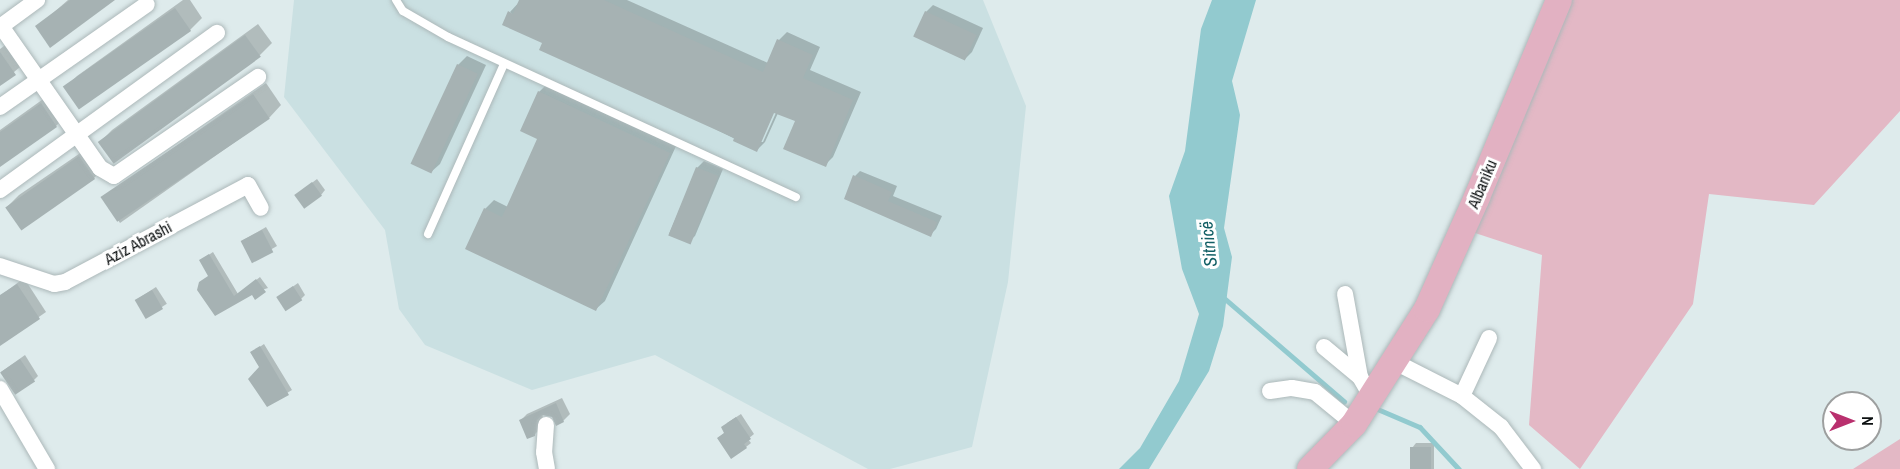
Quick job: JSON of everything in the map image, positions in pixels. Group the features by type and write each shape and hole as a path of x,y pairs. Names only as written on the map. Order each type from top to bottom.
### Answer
{"main road":[{"name":"Albaniku","path":"1310,469 1354,424 1366,388 1395,362 1432,299 1559,0"}],"street":[{"path":"37,0 0,26 100,168 114,176 119,176 258,77"},
{"path":"0,108 147,4"},
{"path":"0,190 217,33"},
{"name":"Aziz Abrashi","path":"0,266 54,284 65,282 248,185 261,207"},
{"path":"1345,294 1366,388"},
{"path":"1462,396 1489,338"},
{"path":"1324,347 1366,388"},
{"path":"1395,362 1462,396 1501,428 1533,469"},
{"path":"1270,391 1292,388 1315,392 1354,424"},
{"path":"0,389 47,469"},
{"path":"546,425 544,452 547,469"}],"lane":[{"path":"396,0 403,10 448,37 796,196"},
{"path":"428,234 504,64"}],"shaded area":[{"path":"294,0 983,0 1026,106 1008,282 972,447 890,469 868,469 655,355 532,390 425,345 399,309 385,230 284,97"},
{"path":"1569,0 1900,0 1900,111 1814,205 1709,194 1693,304 1580,469 1529,425 1542,255 1469,231"},
{"path":"1900,439 1900,469 1853,469 1882,451"}],"water":[{"name":"Sitnicë","path":"1212,0 1256,0 1232,81 1240,115 1224,228 1232,257 1223,326 1209,371 1149,469 1119,469 1140,448 1179,381 1199,314 1182,269 1169,196 1185,151 1201,29"}],"building":[{"path":"70,0 115,0 50,48 35,26"},
{"path":"519,0 604,0 763,72 777,39 813,55 803,78 853,100 826,167 783,149 795,121 774,113 757,152 733,141 734,138 539,50 542,43 502,25 508,11 513,14"},
{"path":"175,8 191,31 79,110 63,87"},
{"path":"925,11 977,35 965,60 913,36"},
{"path":"245,35 261,57 114,164 98,142"},
{"path":"0,52 16,75 0,86"},
{"path":"457,64 478,74 431,173 411,164"},
{"path":"538,91 670,153 596,311 465,249 484,208 502,217 537,139 520,131"},
{"path":"253,94 270,119 117,222 100,197"},
{"path":"41,103 57,127 0,167 0,132"},
{"path":"79,156 95,179 21,231 5,208"},
{"path":"696,167 718,176 691,245 668,236"},
{"path":"853,175 892,192 888,201 937,222 931,237 844,199"},
{"path":"312,182 322,196 304,209 294,195"},
{"path":"262,230 273,252 252,263 241,241"},
{"path":"209,254 234,296 256,279 266,292 255,300 252,295 215,316 197,290 199,282 208,276 199,260"},
{"path":"17,284 40,319 0,346 0,295"},
{"path":"293,286 302,300 285,311 276,297"},
{"path":"152,290 163,309 146,319 135,300"},
{"path":"260,346 289,395 267,407 248,379 259,367 250,352"},
{"path":"20,359 35,381 15,395 0,372"},
{"path":"556,403 564,422 556,426 552,417 542,415 537,420 535,436 527,439 519,420"},
{"path":"736,417 751,439 744,444 747,448 731,459 717,438 724,433 721,427"},
{"path":"1410,447 1431,447 1431,469 1410,469"}],"waterway":[{"path":"1223,297 1344,401"},
{"path":"1373,407 1420,427 1459,469"}]}
